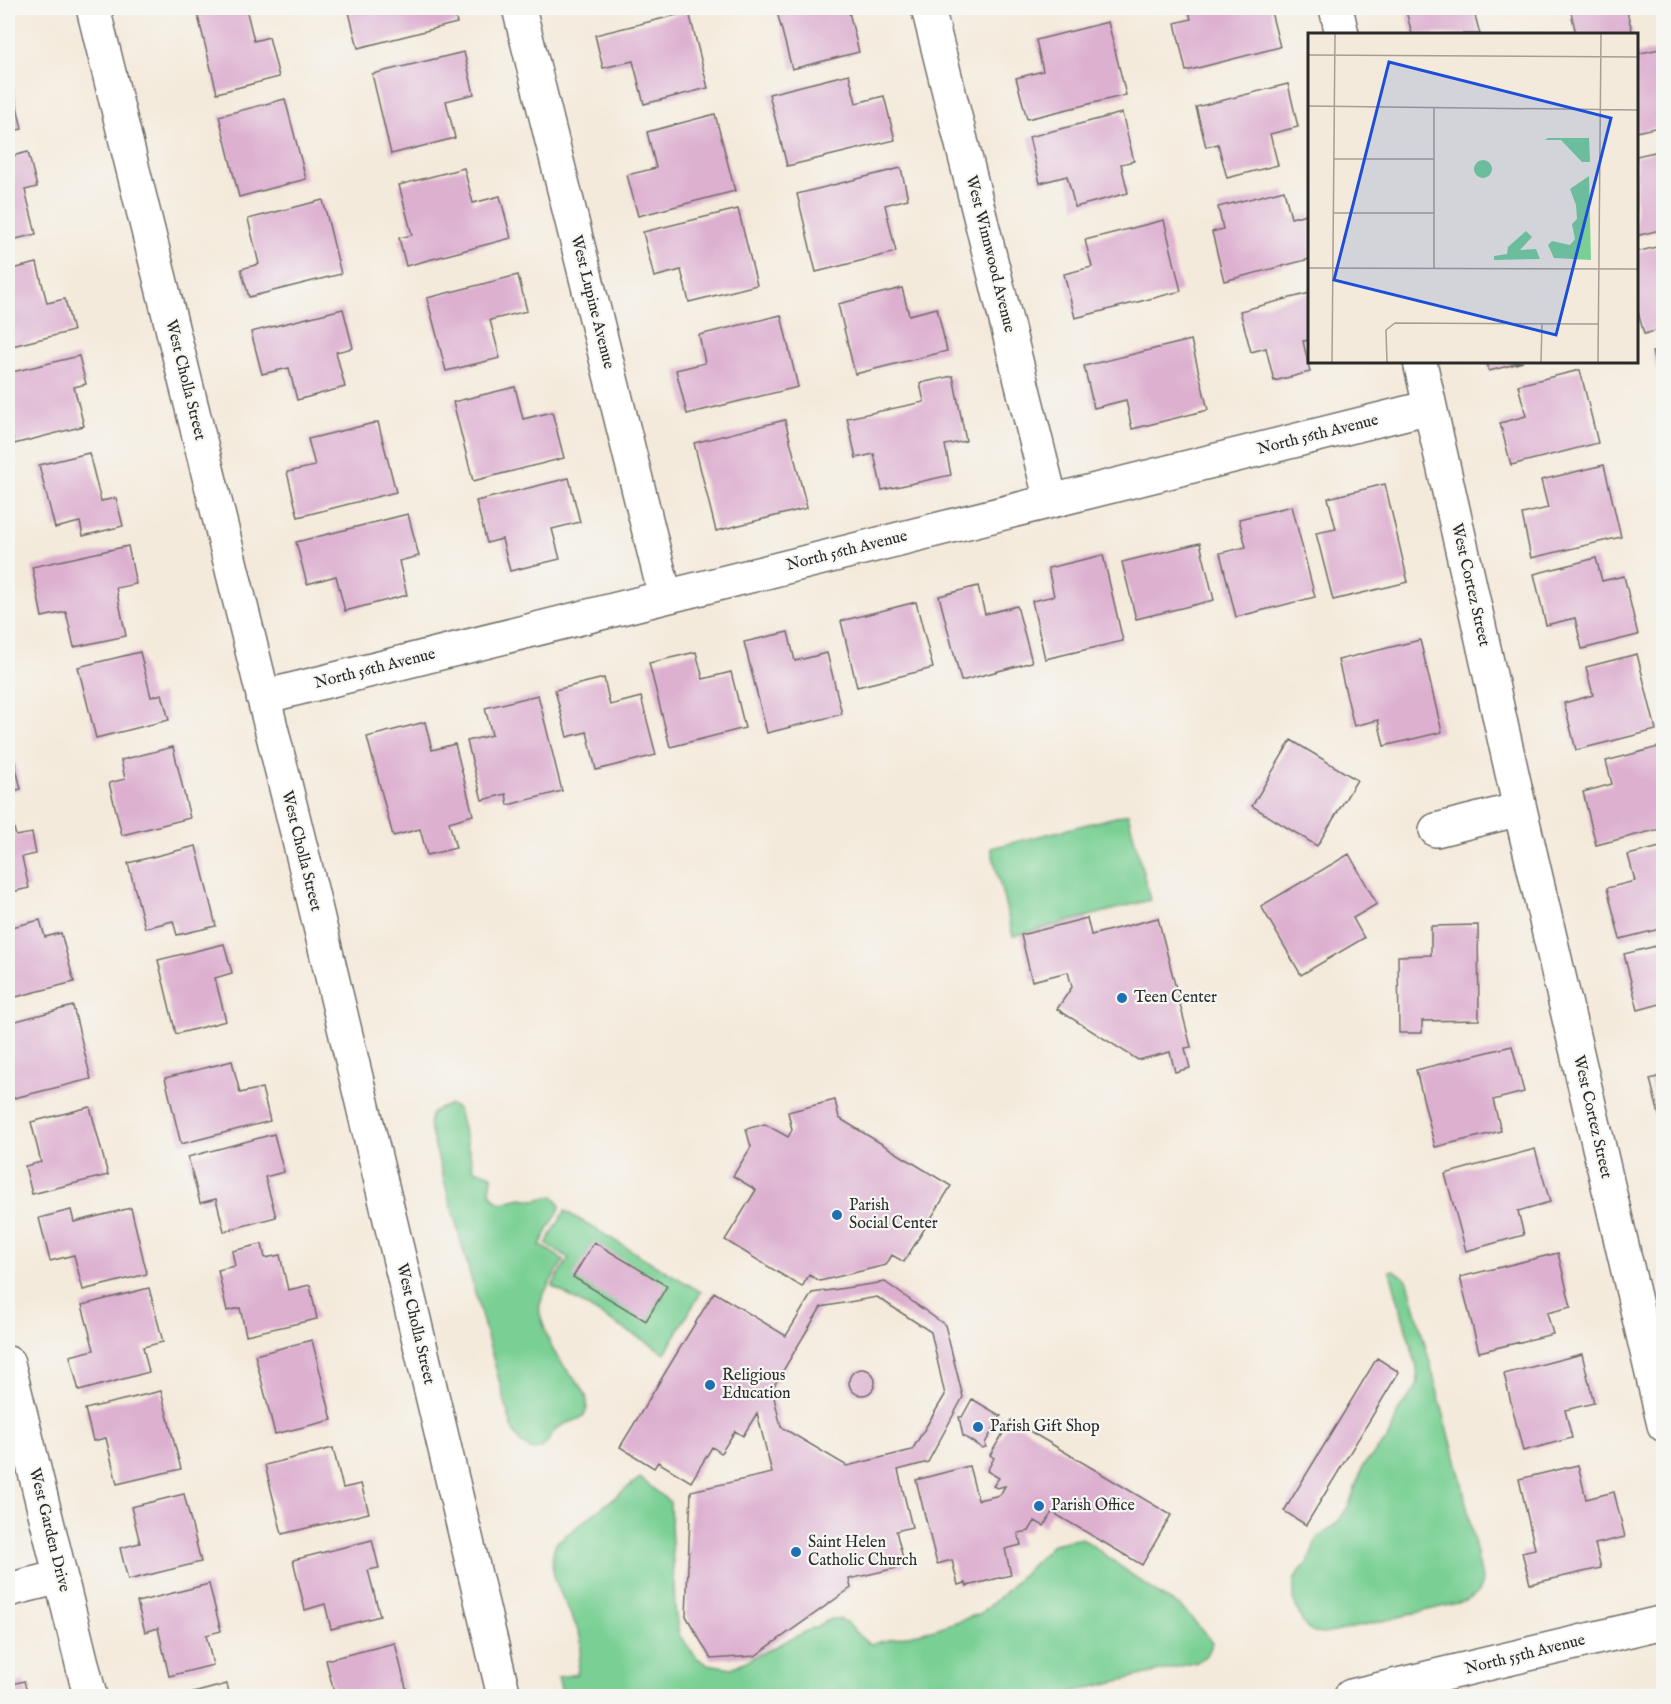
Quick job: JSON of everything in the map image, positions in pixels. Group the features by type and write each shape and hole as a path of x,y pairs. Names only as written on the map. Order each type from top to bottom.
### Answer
{"street":[{"name":"West Cholla Street","path":"93,8 311,889 504,1696"},
{"name":"West Lupine Avenue","path":"519,8 665,597"},
{"name":"West Winnwood Avenue","path":"928,8 1051,501"},
{"path":"1336,8 1342,33"},
{"name":"West Cortez Street","path":"1420,363 1664,1425"},
{"name":"North 56th Avenue","path":"263,697 1430,407"},
{"path":"1436,830 1521,809"},
{"name":"West Garden Drive","path":"8,1363 90,1696"},
{"path":"8,1590 60,1577"},
{"name":"North 55th Avenue","path":"1352,1696 1664,1622"}],"green space":[{"path":"1128,814 1150,900 1013,936 991,848"},
{"path":"450,1105 458,1109 474,1170 492,1176 490,1192 495,1200 502,1203 521,1198 535,1200 553,1196 560,1208 540,1245 564,1260 544,1294 540,1312 554,1351 580,1385 587,1399 584,1415 560,1426 540,1449 526,1447 513,1431 429,1125 431,1115 436,1110"},
{"path":"565,1211 701,1292 665,1353 552,1286 569,1258 546,1244"},
{"path":"1394,1270 1407,1280 1409,1285 1461,1479 1482,1579 1477,1592 1466,1601 1344,1630 1324,1634 1315,1633 1304,1625 1294,1600 1296,1576 1308,1562 1317,1538 1340,1519 1349,1505 1363,1466 1390,1436 1398,1411 1418,1382 1417,1368 1390,1271"},
{"path":"640,1478 670,1502 675,1610 679,1635 697,1658 707,1664 732,1668 831,1619 844,1621 860,1637 871,1644 935,1629 979,1614 1000,1597 1053,1544 1082,1538 1161,1596 1180,1606 1212,1641 1210,1648 1197,1662 1056,1696 563,1696 558,1677 577,1674 581,1645 576,1625 555,1579 553,1555 556,1543"}],"building":[{"path":"196,8 246,8 254,41 269,37 279,77 217,93"},
{"path":"348,8 453,8 457,23 358,48"},
{"path":"776,8 848,8 859,52 792,69"},
{"path":"1188,8 1240,8 1241,10 1270,8 1280,47 1186,71 1175,23 1191,19"},
{"path":"1419,8 1473,8 1480,33 1412,33 1406,11"},
{"path":"1570,8 1626,8 1633,33 1576,33"},
{"path":"689,12 708,88 644,104 633,61 603,68 595,35"},
{"path":"1108,22 1126,95 1027,119 1016,78 1043,71 1036,40"},
{"path":"1664,48 1664,126 1638,132 1638,54"},
{"path":"464,52 474,94 446,101 455,138 391,154 372,74"},
{"path":"849,74 856,103 884,96 895,140 787,166 769,94"},
{"path":"1288,84 1298,127 1270,134 1278,165 1227,178 1218,144 1206,147 1196,107"},
{"path":"13,88 22,129 8,132 8,89"},
{"path":"285,99 306,179 239,197 219,116"},
{"path":"1122,113 1134,161 1121,164 1128,193 1075,207 1067,176 1040,183 1029,137"},
{"path":"715,114 735,191 638,216 627,175 656,168 647,132"},
{"path":"1664,150 1664,229 1638,236 1638,156"},
{"path":"28,152 37,187 25,190 36,234 8,241 8,157"},
{"path":"464,168 473,203 500,196 511,238 406,266 399,238 412,235 399,185"},
{"path":"901,168 908,199 885,205 896,252 816,272 797,194"},
{"path":"1284,190 1291,218 1308,214 1308,260 1224,281 1212,232 1223,229 1218,207"},
{"path":"323,200 341,274 249,297 241,269 259,264 248,219"},
{"path":"738,209 757,285 689,302 681,270 654,277 643,232"},
{"path":"1164,220 1181,291 1075,318 1064,274 1092,267 1085,240"},
{"path":"1664,245 1664,329 1644,334 1638,312 1638,252"},
{"path":"37,263 47,303 65,299 73,331 8,347 8,270"},
{"path":"518,275 527,311 490,320 500,358 446,371 427,298"},
{"path":"902,288 909,315 937,308 947,351 855,374 838,304"},
{"path":"1308,294 1308,340 1303,341 1310,372 1274,381 1266,348 1251,352 1240,311"},
{"path":"343,309 353,348 336,352 345,387 297,400 289,368 262,374 251,332"},
{"path":"781,315 798,387 687,414 676,370 705,363 699,335"},
{"path":"1191,340 1208,410 1132,429 1126,400 1094,408 1084,366"},
{"path":"1664,349 1664,394 1663,394 1652,352"},
{"path":"79,356 86,384 74,387 84,426 14,444 8,416 8,373"},
{"path":"1487,363 1519,363 1489,371"},
{"path":"1580,370 1598,443 1511,465 1500,423 1526,416 1518,385"},
{"path":"953,376 966,441 945,445 951,475 882,490 874,454 856,458 847,418 924,402 920,383"},
{"path":"515,387 523,419 552,412 564,458 473,481 453,402"},
{"path":"785,420 807,508 716,531 694,443"},
{"path":"378,422 396,492 298,517 287,472 315,466 308,439"},
{"path":"89,453 101,501 116,498 123,526 83,536 80,522 55,528 39,465"},
{"path":"1604,465 1621,537 1531,558 1522,514 1548,508 1541,480"},
{"path":"569,478 580,522 552,529 560,559 510,571 502,539 487,543 476,501"},
{"path":"1385,484 1408,582 1333,600 1316,533 1336,529 1328,498"},
{"path":"1292,506 1315,597 1236,617 1220,553 1246,547 1239,519"},
{"path":"408,514 419,556 399,561 407,595 345,611 336,576 307,584 296,542"},
{"path":"1200,543 1214,600 1136,619 1122,562"},
{"path":"128,546 136,584 116,588 126,636 74,647 66,612 42,617 32,567"},
{"path":"1103,555 1123,641 1045,659 1032,601 1054,596 1048,568"},
{"path":"1596,558 1602,581 1624,576 1638,635 1582,649 1575,618 1546,625 1534,574"},
{"path":"978,586 985,614 1017,606 1032,662 961,681 939,596"},
{"path":"916,602 933,668 857,687 841,621"},
{"path":"788,632 795,661 827,653 842,714 767,733 744,642"},
{"path":"1420,640 1442,732 1384,746 1378,720 1354,726 1338,660"},
{"path":"140,652 151,697 162,694 169,720 96,738 78,667"},
{"path":"696,652 703,679 731,672 745,728 670,747 649,663"},
{"path":"1637,654 1656,730 1576,750 1564,703 1593,695 1586,667"},
{"path":"604,678 610,705 641,697 656,755 596,770 587,732 567,737 555,690"},
{"path":"538,695 562,791 508,805 506,794 482,800 467,741 492,735 485,708"},
{"path":"425,722 432,750 455,744 473,815 449,822 456,848 427,855 420,829 393,836 367,737"},
{"path":"1291,740 1357,780 1317,846 1252,806"},
{"path":"1662,746 1664,828 1596,845 1583,792 1612,784 1606,761"},
{"path":"11,747 21,789 8,792 8,748"},
{"path":"173,747 190,818 122,835 109,783 125,779 121,760"},
{"path":"11,817 16,836 32,833 36,854 22,857 29,888 8,893 8,818"},
{"path":"196,846 216,926 177,935 173,921 145,928 128,863"},
{"path":"1664,846 1664,928 1620,939 1607,888 1635,881 1628,855"},
{"path":"1349,854 1377,904 1353,918 1364,938 1301,975 1261,906"},
{"name":"Teen Center","path":"1087,918 1091,935 1158,918 1191,1047 1185,1048 1190,1068 1175,1072 1170,1052 1138,1060 1057,1009 1072,987 1068,972 1032,981 1021,935"},
{"path":"40,920 45,937 61,933 74,982 8,999 8,928"},
{"path":"1478,925 1479,1020 1422,1021 1422,1033 1399,1033 1398,956 1431,955 1431,926"},
{"path":"224,944 232,973 215,978 226,1021 176,1034 158,960"},
{"path":"1664,944 1664,1003 1638,1010 1624,954"},
{"path":"73,1006 91,1079 10,1099 8,1023"},
{"path":"1512,1046 1524,1092 1493,1100 1501,1131 1435,1147 1416,1070"},
{"path":"232,1061 240,1093 262,1088 270,1121 181,1144 165,1078"},
{"path":"1664,1075 1664,1131 1663,1131 1650,1079"},
{"name":"Parish Social Center","path":"835,1100 839,1118 951,1186 904,1262 892,1255 886,1265 820,1281 809,1275 802,1287 725,1240 756,1190 733,1176 751,1147 746,1129 765,1124 788,1137 792,1130 788,1112"},
{"path":"90,1107 108,1175 32,1194 25,1166 41,1162 31,1122"},
{"path":"274,1134 284,1172 265,1177 276,1217 224,1231 216,1199 200,1203 188,1157"},
{"path":"1535,1149 1550,1202 1518,1211 1524,1235 1466,1251 1445,1174"},
{"path":"131,1208 147,1274 83,1290 74,1255 50,1261 39,1218 71,1210 74,1222"},
{"path":"594,1242 667,1286 646,1321 573,1277"},
{"path":"262,1244 265,1258 280,1255 288,1290 310,1285 317,1319 246,1335 240,1308 227,1311 218,1270 235,1266 232,1251"},
{"path":"1558,1253 1571,1307 1547,1313 1553,1334 1479,1352 1460,1277"},
{"path":"885,1282 945,1325 963,1397 928,1462 898,1470 912,1527 896,1531 905,1566 849,1579 851,1588 755,1656 711,1659 686,1616 691,1491 772,1473 757,1413 743,1436 735,1431 721,1453 712,1447 691,1482 658,1462 654,1468 620,1447 714,1292 786,1336 812,1293","holes":["877,1297 931,1332 945,1395 912,1450 847,1466 781,1427 772,1389 821,1307"]},
{"path":"149,1288 163,1342 143,1347 149,1372 79,1391 70,1356 94,1350 82,1305"},
{"path":"312,1340 332,1420 275,1434 255,1355"},
{"path":"1582,1354 1594,1403 1565,1410 1572,1438 1523,1451 1504,1374"},
{"path":"1377,1358 1399,1372 1306,1525 1284,1511"},
{"path":"862,1369 871,1373 875,1382 871,1391 862,1395 853,1391 849,1382 853,1373"},
{"path":"161,1391 181,1469 117,1484 106,1438 93,1441 85,1409"},
{"name":"Parish Gift Shop","path":"972,1399 1001,1416 985,1443 986,1447 982,1448 963,1436 959,1417 962,1417"},
{"name":"Parish Office","path":"1011,1420 1171,1515 1142,1565 1052,1512 1044,1526 1035,1521 1029,1531 1018,1533 1021,1545 1005,1549 1011,1575 967,1586 966,1583 958,1585 952,1560 937,1564 916,1480 969,1466 978,1500 1000,1495 1005,1486 997,1488 993,1486 999,1478 987,1471 994,1458 990,1455"},
{"path":"333,1448 343,1488 361,1484 369,1513 282,1534 265,1465"},
{"path":"1578,1465 1586,1499 1614,1492 1625,1537 1595,1544 1601,1568 1530,1584 1522,1552 1535,1549 1519,1479"},
{"path":"184,1494 201,1562 128,1580 120,1548 140,1543 131,1507"},
{"path":"372,1540 379,1568 368,1570 380,1616 331,1629 325,1604 305,1610 293,1560"},
{"path":"209,1584 221,1631 206,1635 213,1665 169,1676 158,1628 145,1632 137,1602"},
{"path":"395,1643 408,1696 335,1696 326,1660"},
{"path":"24,1681 28,1696 8,1696 8,1685"},
{"path":"227,1684 230,1696 182,1696"}],"place":[{"name":"Teen Center","path":"1122,998"},
{"name":"Parish Social Center","path":"837,1215"},
{"name":"Religious Education","path":"710,1385"},
{"name":"Parish Gift Shop","path":"978,1427"},
{"name":"Parish Office","path":"1039,1506"},
{"name":"Saint Helen Catholic Church","path":"796,1552"}]}
